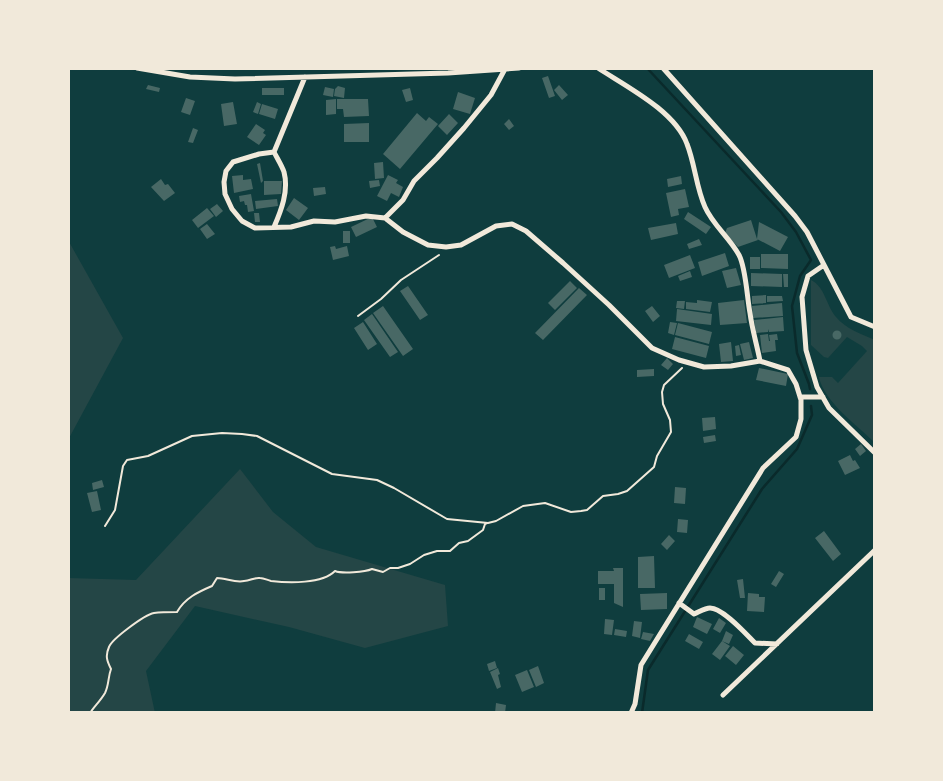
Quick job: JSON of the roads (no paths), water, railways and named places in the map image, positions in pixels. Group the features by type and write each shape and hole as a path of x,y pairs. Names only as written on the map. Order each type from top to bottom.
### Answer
{"street":[{"path":"137,68 190,77 236,79 448,73 519,68"},
{"path":"598,68 664,113 679,128 687,144 705,207 715,225 741,257 760,361"},
{"path":"663,68 795,216 807,232 851,317 875,327"},
{"path":"385,218 403,200 414,181 471,120 491,95 505,69"},
{"path":"274,227 285,192 284,173 274,152 304,77"},
{"path":"274,152 233,162 226,171 225,194 232,208 242,221 255,228 291,227 314,221 335,222 366,216 385,218 403,232 428,245 451,246 461,245 496,226 512,224 526,231 563,263 652,348 705,367 760,361 788,370 800,397 801,419 796,437 763,468 641,665 632,713"},
{"path":"824,265 808,276 802,297 806,350 817,387 829,408 875,453"},
{"path":"800,397 822,397"},
{"path":"723,695 875,550"},
{"path":"680,604 694,614 711,607 729,617 755,643 777,644"}],"waterway":[{"path":"647,68 781,212 796,232 811,260 800,276 792,306 797,353 810,389"},
{"path":"642,713 648,670 762,489 797,449 812,415 811,406"}]}
